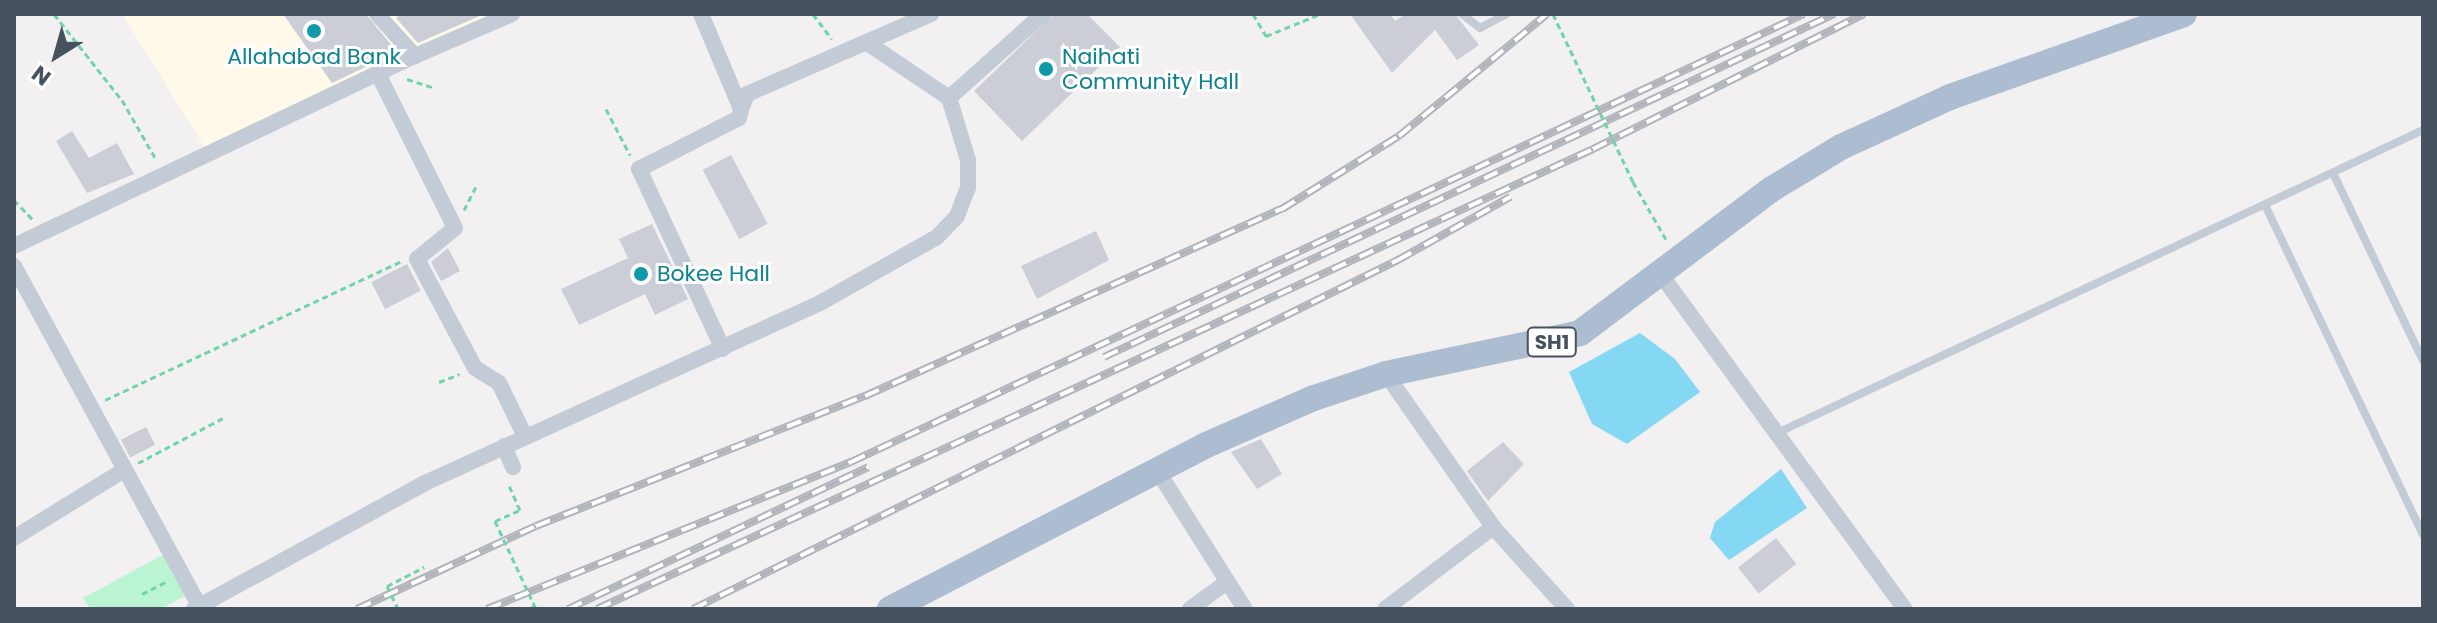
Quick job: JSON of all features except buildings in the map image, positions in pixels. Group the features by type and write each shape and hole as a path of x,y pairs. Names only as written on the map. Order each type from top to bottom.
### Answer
{"main road":[{"name":"SH1","path":"890,609 1157,470 1271,416 1386,374 1580,333 1671,268 1772,189 1841,147 1950,97 2184,14"}],"street":[{"path":"377,14 415,56"},
{"path":"14,246 415,56 512,14"},
{"path":"701,14 741,109"},
{"path":"723,349 636,164 739,118 747,94 931,14"},
{"path":"949,98 1043,14"},
{"path":"14,266 181,574 196,608 504,446 723,349 937,237 957,216 968,160 949,98 866,42"},
{"path":"381,73 455,228 420,253 417,259 475,368 499,383 525,436"},
{"path":"1671,268 1775,435 1905,609"},
{"path":"1386,374 1493,527 1567,609"},
{"path":"504,446 513,467"},
{"path":"14,538 124,470"},
{"path":"1157,470 1245,609"},
{"path":"1385,609 1493,527"},
{"path":"1190,609 1227,582"}],"lane":[{"path":"1462,14 1477,28 1506,14"},
{"path":"1775,435 2423,130"},
{"path":"2333,173 2423,361"},
{"path":"2265,205 2423,535"}],"path":[{"path":"54,14 122,100 164,176"},
{"path":"813,14 841,52"},
{"path":"1253,14 1266,36 1320,14"},
{"path":"1553,14 1671,268"},
{"path":"381,73 434,88"},
{"path":"606,109 636,164"},
{"path":"455,228 478,183"},
{"path":"14,200 45,232"},
{"path":"90,407 420,253"},
{"path":"439,382 475,368"},
{"path":"124,470 223,418"},
{"path":"513,467 502,472 520,510 495,521 537,607 528,609"},
{"path":"398,609 387,586 424,567"},
{"path":"142,594 181,574"}],"shaded area":[{"path":"122,14 507,14 208,153"}],"green space":[{"path":"168,552 190,593 161,609 90,609 83,598"}],"water":[{"path":"1640,333 1675,359 1700,392 1627,444 1592,424 1569,372"},
{"path":"1781,469 1807,508 1729,560 1710,538 1715,522"}],"railway":[{"path":"357,609 536,526 865,396 1282,209 1399,136 1547,14"},
{"path":"487,609 851,462 1804,14"},
{"path":"1104,357 1834,14"},
{"path":"597,609 1593,149 1864,14"},
{"path":"693,609 1398,260 1510,197"},
{"path":"568,609 868,467"}],"place":[{"name":"Allahabad Bank","path":"314,31"},
{"name":"Naihati Community Hall","path":"1046,69"},
{"name":"Bokee Hall","path":"641,274"}]}
